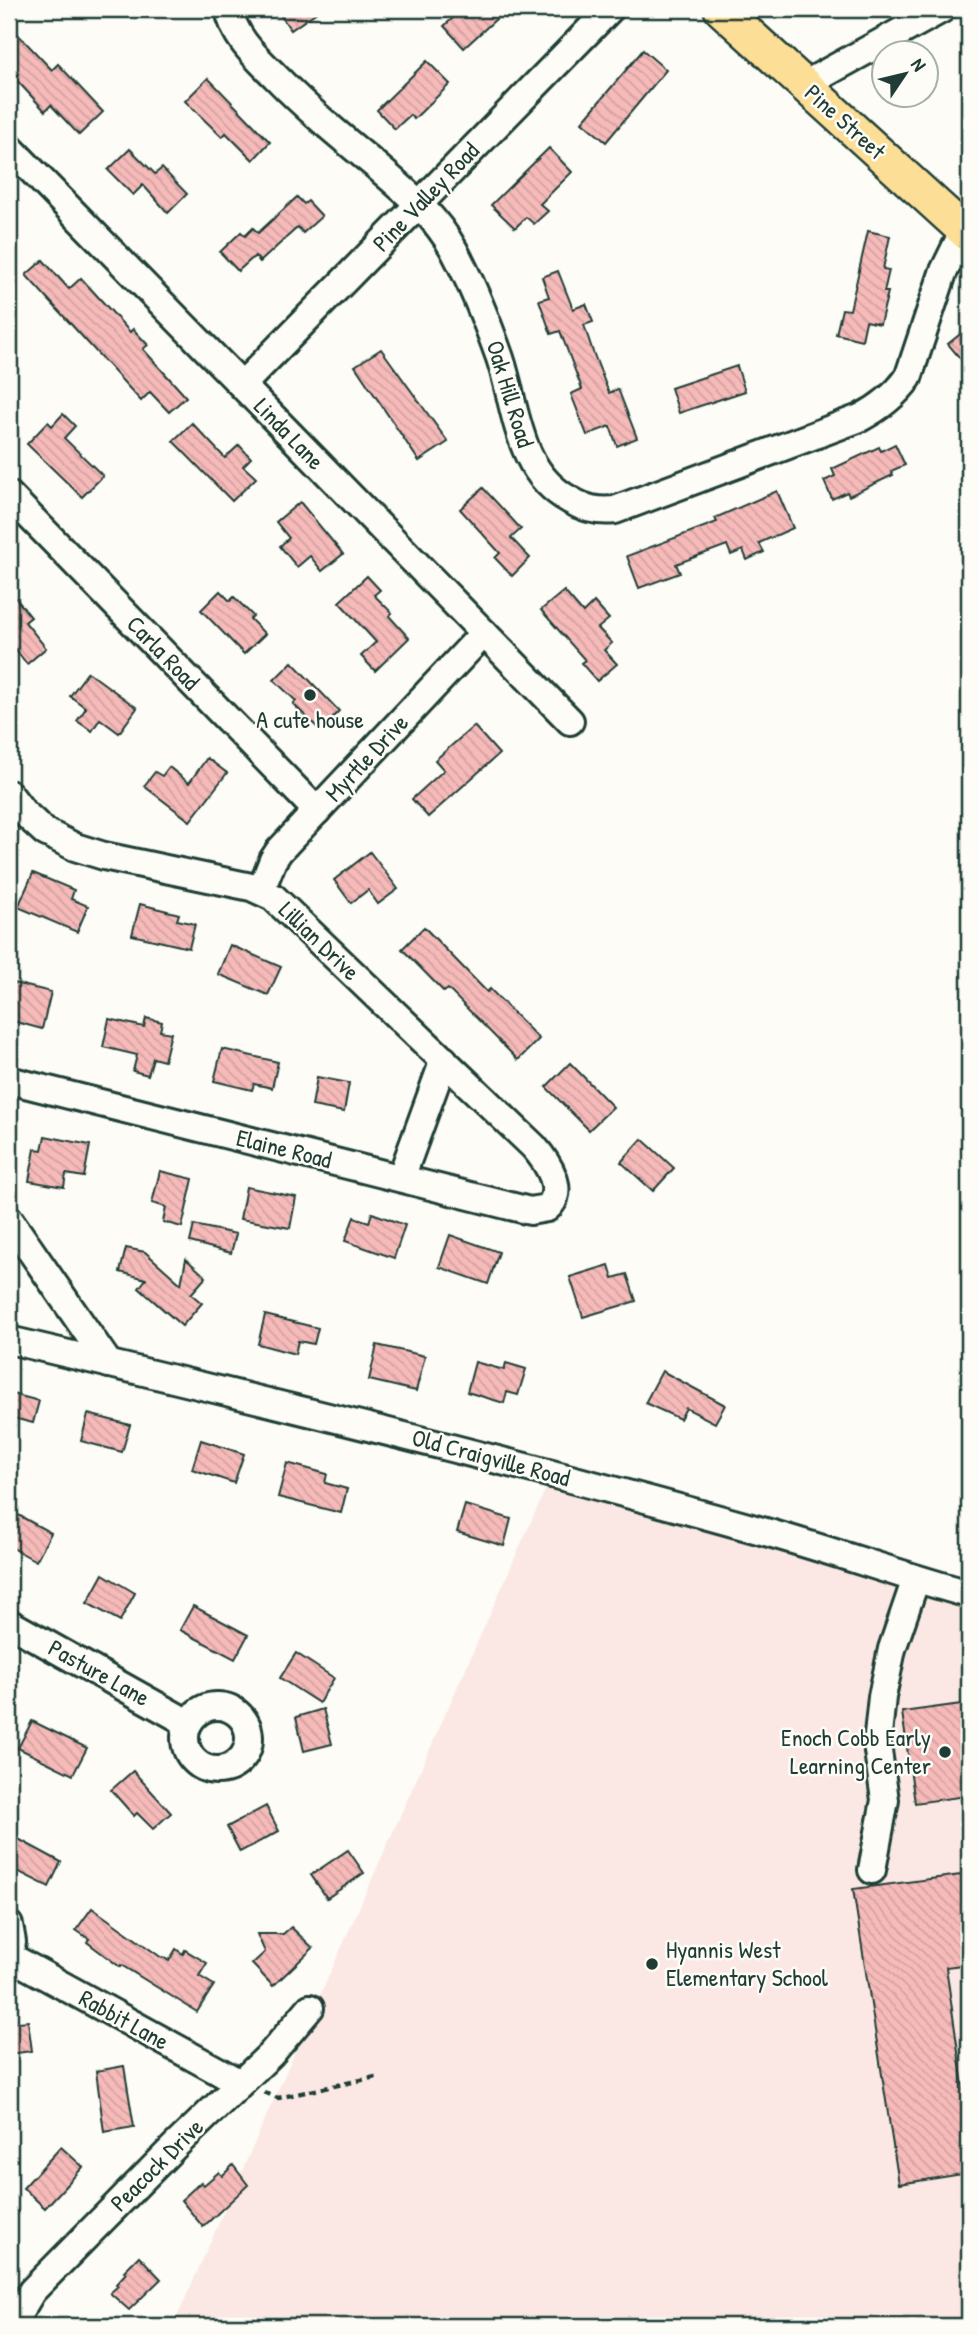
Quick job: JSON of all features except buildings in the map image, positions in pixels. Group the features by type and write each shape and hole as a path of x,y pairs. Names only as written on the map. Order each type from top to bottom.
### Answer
{"main road":[{"name":"Pine Street","path":"721,9 967,233"}],"street":[{"name":"Oak Hill Road","path":"229,9 232,24 239,36 268,69 297,98 419,204 450,244 467,274 499,357 523,445 531,462 540,476 561,496 576,504 603,511 615,510 860,418 880,406 897,393 908,378 943,273 967,233"},
{"name":"Pine Valley Road","path":"242,385 610,9"},
{"path":"804,85 942,9"},
{"name":"Linda Lane","path":"9,147 570,721"},
{"name":"Carla Road","path":"9,495 317,811"},
{"name":"Myrtle Drive","path":"261,890 273,860 484,633"},
{"name":"Lillian Drive","path":"9,794 46,832 75,846 104,856 261,890 284,906 543,1157 555,1185 555,1198"},
{"path":"401,1178 444,1060"},
{"name":"Elaine Road","path":"9,1080 530,1210 547,1208 555,1198"},
{"path":"9,1219 108,1364"},
{"name":"Old Craigville Road","path":"9,1340 359,1424 576,1480 765,1532 969,1594"},
{"path":"872,1870 885,1800 877,1744 882,1697 892,1649 916,1579"},
{"name":"Pasture Lane","path":"9,1623 188,1723"},
{"name":"Rabbit Lane","path":"9,1925 12,1942 9,1955 240,2083"},
{"name":"Peacock Drive","path":"11,2326 32,2291 271,2054 310,2008"}],"path":[{"path":"240,2083 278,2098 380,2076"}],"shaded area":[{"name":"Hyannis West Elementary School","path":"546,1488 969,1602 969,2326 173,2326"}],"place":[{"name":"A cute house","path":"310,695"},
{"name":"Enoch Cobb Early Learning Center","path":"945,1752"},
{"name":"Hyannis West Elementary School","path":"652,1964"}]}
